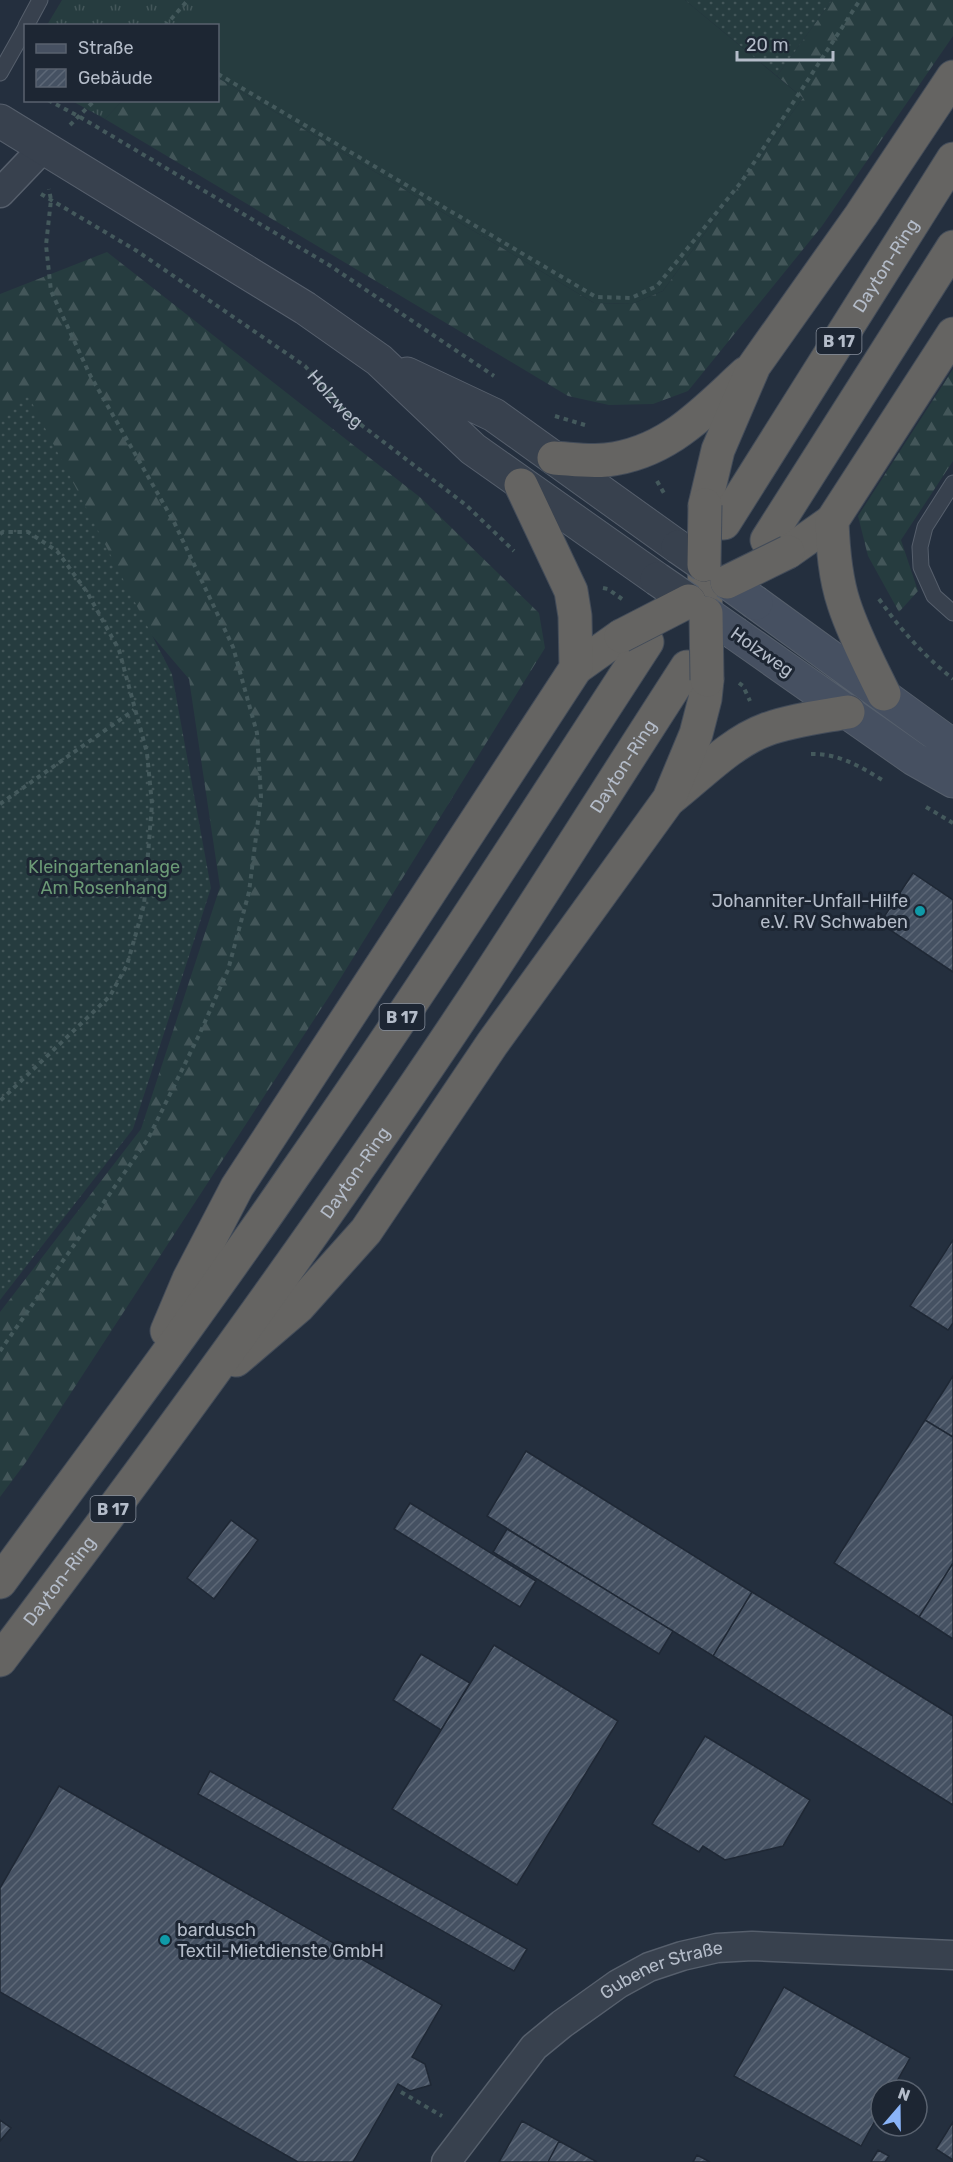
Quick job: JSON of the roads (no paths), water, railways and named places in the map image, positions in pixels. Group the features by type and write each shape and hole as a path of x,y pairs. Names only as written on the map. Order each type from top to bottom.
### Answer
{"highway":[{"path":"198,1392 298,1307 366,1231 492,1044 669,799 696,734 710,676 706,591 718,450 754,366 861,215 953,77"},
{"name":"Dayton-Ring","path":"714,513 953,159"},
{"name":"B 17","path":"777,546 953,247"},
{"path":"145,1385 189,1279 237,1187 576,668 634,639 777,546 832,521 953,334"},
{"path":"554,458 606,460 647,450 664,442 690,423 754,366"},
{"path":"521,484 572,591 576,668"},
{"path":"832,521 833,555 844,604 853,629 884,694"},
{"name":"B 17","path":"0,1582 145,1385 292,1179 429,977 634,639"},
{"name":"Dayton-Ring","path":"0,1660 198,1392 332,1206 463,1013 710,676"},
{"path":"669,799 748,738 795,721 848,712"}],"main road":[{"name":"Holzweg","path":"706,591 756,603 953,746"},
{"name":"Holzweg","path":"706,591 736,634 914,759 953,781"}],"street":[{"name":"Holzweg","path":"0,121 305,308 378,360 472,449 657,579 706,591"},
{"path":"8,185 43,148"},
{"name":"Holzweg","path":"378,360 494,415 678,547 706,591"},
{"name":"Gubener Straße","path":"446,2162 534,2047 618,1984 649,1967 717,1948 752,1946 953,1955"}],"lane":[{"path":"27,24 40,0"},
{"path":"0,73 24,30"},
{"path":"953,483 925,527 920,547 921,567 934,596 953,613"}],"place":[{"name":"Johanniter-Unfall-Hilfe e.V. RV Schwaben","path":"920,911"},
{"name":"bardusch Textil-Mietdienste GmbH","path":"165,1940"}],"park label":[{"name":"Kleingartenanlage Am Rosenhang","path":"104,877"}]}
